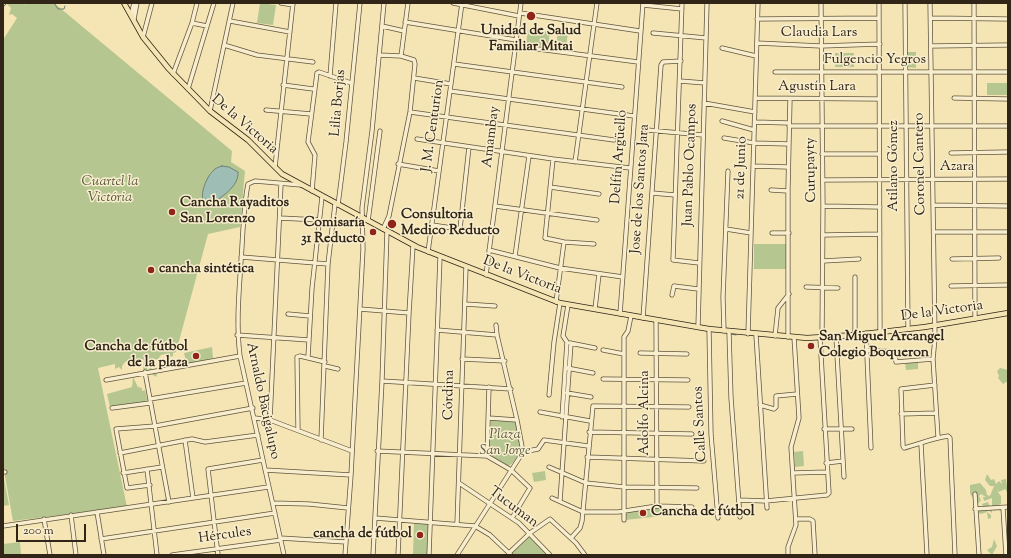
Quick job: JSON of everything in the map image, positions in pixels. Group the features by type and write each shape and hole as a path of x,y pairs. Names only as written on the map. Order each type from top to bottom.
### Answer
{"main road":[{"name":"De la Victoria","path":"124,3 143,37 173,74 210,111 248,140 275,167 294,183 301,185 337,204 413,246 558,302 698,328 756,335 821,338 908,329 1008,313"}],"street":[{"path":"132,17 135,3"},
{"path":"143,37 152,3"},
{"path":"173,74 192,23 197,3"},
{"path":"188,89 214,3"},
{"path":"210,111 233,3"},
{"path":"275,167 293,4 281,3"},
{"path":"330,76 336,3"},
{"name":"Lilia Borjas","path":"321,440 328,264 337,204 360,3"},
{"path":"345,555 360,309 363,248 362,218 384,3"},
{"path":"401,56 408,3"},
{"path":"453,3 640,31"},
{"name":"Amambay","path":"486,275 521,3"},
{"path":"575,162 597,3"},
{"path":"682,3 673,260 699,263"},
{"name":"Juan Pablo Ocampos","path":"698,328 707,3"},
{"name":"21 de Junio","path":"748,334 758,3"},
{"name":"Curupayty","path":"795,497 828,494 821,338 823,180 821,3"},
{"path":"879,3 880,332"},
{"name":"Atilano Gómez","path":"905,3 908,329"},
{"name":"Coronel Cantero","path":"930,3 935,338 933,359 938,437"},
{"path":"974,3 975,319"},
{"name":"J. M. Centurion","path":"428,252 461,4"},
{"path":"643,4 682,9"},
{"name":"Delfín Argüello","path":"620,314 643,4"},
{"path":"757,19 820,20 879,18"},
{"path":"930,18 1008,19"},
{"path":"230,21 290,32"},
{"path":"405,22 516,40"},
{"path":"192,23 207,26"},
{"path":"382,26 404,31"},
{"path":"653,33 706,38"},
{"name":"Claudia Lars","path":"757,43 821,46 880,44"},
{"path":"224,45 257,55 286,60 313,62"},
{"path":"931,46 1008,45"},
{"path":"515,46 638,62"},
{"path":"722,48 756,56"},
{"path":"373,555 377,451 382,381 385,230 410,112 414,78 414,60 401,56 379,55"},
{"name":"Jose de los Santos Jara","path":"643,318 662,63 666,61 681,61"},
{"path":"454,64 622,87"},
{"name":"Fulgencio Yegros","path":"775,72 1008,72"},
{"path":"312,191 315,155 308,142 313,89 318,73 351,83"},
{"path":"414,78 451,84"},
{"path":"680,81 705,83"},
{"path":"283,85 313,89"},
{"path":"450,91 634,116"},
{"name":"Agustín Lara","path":"755,98 821,100 879,99"},
{"path":"954,98 1008,98"},
{"path":"788,555 788,547 796,525 791,447 799,418 791,337 789,294 788,167 790,99"},
{"path":"704,103 755,112"},
{"path":"266,110 311,114"},
{"path":"410,112 614,140"},
{"path":"722,121 754,130"},
{"path":"755,122 822,126 879,127 906,125 1008,126"},
{"path":"647,130 677,134 703,135"},
{"path":"368,221 380,131"},
{"path":"417,138 443,144 630,168"},
{"path":"724,138 754,143 789,144"},
{"path":"460,229 469,147"},
{"path":"951,153 1008,152"},
{"path":"822,154 879,154"},
{"path":"514,256 529,156"},
{"path":"553,159 545,238 564,242 594,244"},
{"path":"398,164 439,171"},
{"path":"753,166 788,167"},
{"path":"728,171 723,297 740,517"},
{"name":"Azara","path":"879,180 932,178 1008,179"},
{"path":"823,180 879,180"},
{"name":"Arnaldo Bacigalupo","path":"284,555 273,503 268,487 253,408 240,356 237,335 248,184 254,181 281,184 294,183"},
{"path":"270,420 281,184"},
{"path":"550,187 599,194"},
{"path":"771,190 788,191"},
{"path":"652,193 675,195"},
{"path":"308,357 310,316 322,197"},
{"path":"933,205 1008,206"},
{"path":"494,206 597,220"},
{"path":"823,206 880,207"},
{"path":"280,218 319,220"},
{"path":"432,225 466,230"},
{"path":"726,229 751,233"},
{"path":"934,232 1008,232"},
{"path":"772,233 789,233"},
{"path":"823,235 880,234"},
{"path":"549,395 560,268 564,242"},
{"path":"398,555 408,313 413,246"},
{"path":"489,250 560,268 623,277"},
{"path":"242,257 328,264"},
{"path":"429,555 440,257"},
{"path":"952,259 999,258"},
{"path":"823,261 859,259"},
{"name":"Córdina","path":"457,524 460,483 462,359 466,267"},
{"path":"596,309 599,274"},
{"path":"855,277 855,335"},
{"path":"952,286 1008,285"},
{"path":"672,295 674,286 698,290"},
{"path":"806,287 838,288"},
{"path":"775,336 778,308 789,294"},
{"path":"465,304 495,306"},
{"path":"560,501 569,343 564,336 568,304"},
{"path":"360,309 408,313"},
{"path":"288,314 310,316"},
{"path":"624,520 624,337 628,331 631,316"},
{"name":"Adolfo Alcina","path":"656,320 657,506"},
{"path":"457,555 523,452 496,325"},
{"name":"Calle Santos","path":"709,329 711,434 718,518"},
{"path":"437,330 498,335"},
{"path":"866,334 871,448"},
{"path":"237,335 309,340"},
{"path":"756,335 767,508"},
{"path":"836,337 844,477"},
{"path":"569,343 595,348"},
{"path":"603,350 624,354"},
{"path":"866,350 895,352 896,362 933,359"},
{"path":"640,353 688,354"},
{"path":"106,380 240,356"},
{"path":"298,430 297,358 300,356 308,357 325,362"},
{"path":"462,359 504,361"},
{"path":"325,366 338,369"},
{"path":"567,368 593,373"},
{"path":"145,372 169,502"},
{"path":"603,379 688,380"},
{"path":"382,381 510,389"},
{"path":"112,408 246,383"},
{"path":"935,385 901,390 903,447 921,444 938,437 948,436 950,439 955,555"},
{"path":"487,456 489,387"},
{"path":"566,393 591,397"},
{"path":"760,405 774,409 776,407 776,396 797,394"},
{"path":"571,538 580,528 583,512 590,421 593,406 657,408 689,407"},
{"path":"150,485 128,488 123,473 116,429 155,426 253,408"},
{"path":"540,412 590,421"},
{"path":"901,414 936,413"},
{"path":"255,418 270,420 352,451"},
{"path":"488,418 517,420"},
{"path":"824,429 852,429"},
{"path":"590,432 692,434"},
{"path":"120,453 192,439 205,442 258,435"},
{"path":"185,440 193,498"},
{"path":"523,452 538,449 544,440 588,446"},
{"path":"921,444 927,555"},
{"path":"377,451 487,456 511,470 530,488 512,518"},
{"path":"587,457 704,461"},
{"path":"218,555 208,469 263,460"},
{"path":"826,462 843,461"},
{"path":"549,466 586,483 624,487 697,488"},
{"path":"123,473 162,467"},
{"path":"147,469 157,555"},
{"path":"265,470 351,475"},
{"path":"793,473 827,472"},
{"name":"Tucuman","path":"460,483 512,518 530,533 550,555"},
{"path":"3,526 268,487"},
{"path":"975,494 979,555"},
{"path":"739,500 766,501 795,497"},
{"path":"552,498 583,512 618,512 657,506 692,507"},
{"path":"273,503 309,504 348,508"},
{"path":"976,509 1008,507"},
{"path":"1003,508 1006,555"},
{"path":"96,512 104,555"},
{"path":"101,539 275,513"},
{"path":"71,515 76,555"},
{"path":"375,518 431,524 475,526 490,536 510,554 530,533 550,519 571,538 585,555"},
{"path":"44,519 50,555"},
{"path":"796,519 810,519 813,521 815,555"},
{"name":"Hércules","path":"172,555 281,539 346,542"}],"green space":[{"name":"Cuartel la Victória","path":"6,3 24,3 25,5 26,3 54,3 232,151 231,162 245,171 240,227 208,234 176,352 173,353 173,356 169,357 166,354 161,355 158,359 147,361 147,370 151,368 157,374 156,377 150,373 143,372 144,360 142,359 125,362 122,366 122,370 119,367 115,369 115,364 98,368 127,507 13,521 3,465 3,40 17,18 12,14 9,15 11,8"},
{"path":"260,3 276,5 273,25 257,23"},
{"path":"528,29 550,32 548,47 526,44"},
{"path":"558,30 568,31 566,49 556,48"},
{"path":"906,52 916,52 916,68 906,67"},
{"path":"835,53 854,53 854,67 835,67"},
{"path":"987,83 1008,83 1008,95 987,95"},
{"path":"754,244 786,244 786,269 754,269"},
{"path":"212,347 213,358 187,365 184,353"},
{"path":"918,361 918,369 906,370 905,362"},
{"path":"1000,368 1008,370 1008,381 1003,384 998,378 999,376 997,371"},
{"path":"133,377 138,387 142,388 142,391 145,390 148,402 110,407 107,394 132,387"},
{"name":"Plaza San Jorge","path":"491,420 516,421 519,453 513,463 507,467 488,453"},
{"path":"803,451 804,466 795,467 794,452"},
{"path":"545,471 546,480 534,482 532,473"},
{"path":"3,474 9,505 3,506"},
{"path":"987,474 991,480 994,479 996,484 999,481 1002,484 1001,480 1006,479 1008,493 1005,489 999,492 997,491 1001,496 1001,504 997,506 1001,507 1001,511 994,511 992,509 992,513 988,510 987,512 981,514 977,512 978,507 983,507 982,504 988,502 990,507 992,506 992,498 984,501 983,497 986,497 981,494 979,496 981,500 978,504 976,494 972,497 970,493 970,485 980,483 986,490 987,495 990,496 994,486 990,486 985,480"},
{"name":"Cancha de fútbol","path":"662,507 662,516 625,520 625,510"},
{"path":"987,512 991,515 991,518 988,519"},
{"path":"414,523 430,524 428,555 413,555"},
{"path":"530,535 548,555 513,555 512,553"},
{"path":"994,539 997,546 992,555 987,550 992,547"},
{"path":"20,542 21,555 3,555 3,544"}],"water":[{"path":"222,166 229,167 238,172 238,177 236,182 224,195 210,205 204,201 203,198 202,194 204,186 211,173"}],"waterway":[{"path":"54,3 58,9 64,9 65,6"},
{"path":"731,334 736,335"}],"place":[{"name":"Unidad de Salud Familiar Mitai","path":"531,16"},
{"name":"Cancha Rayaditos San Lorenzo","path":"172,212"},
{"name":"Consultoria Medico Reducto","path":"392,224"},
{"name":"Comisaría 31 Reducto","path":"373,232"},
{"name":"cancha sintética","path":"151,270"},
{"name":"San Miguel Arcangel Colegio Boqueron","path":"811,346"},
{"name":"Cancha de fútbol de la plaza","path":"196,356"},
{"name":"Cancha de fútbol","path":"643,513"},
{"name":"cancha de fútbol","path":"420,535"}]}
